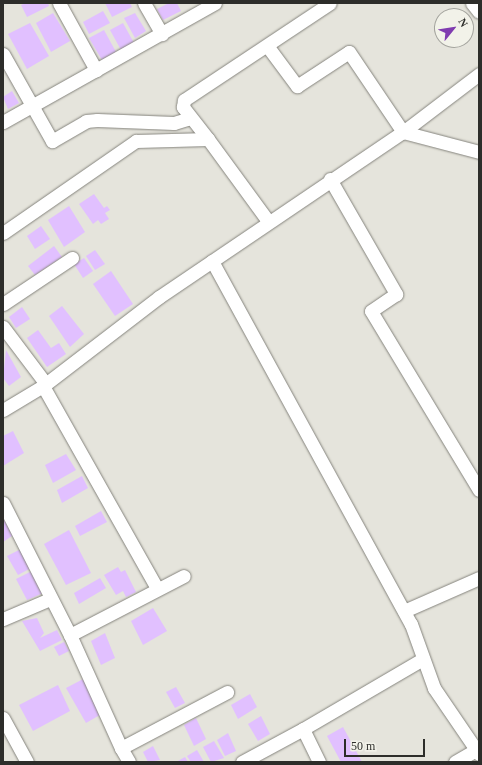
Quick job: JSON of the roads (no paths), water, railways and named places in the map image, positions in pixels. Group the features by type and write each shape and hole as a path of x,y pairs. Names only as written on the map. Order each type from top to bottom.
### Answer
{"street":[{"path":"59,3 96,70"},
{"path":"144,3 162,34"},
{"path":"3,122 215,3"},
{"path":"268,221 208,139 183,108 184,100 268,46 330,3"},
{"path":"472,3 479,12"},
{"path":"268,46 296,86 349,52 403,132 479,152"},
{"path":"3,54 52,141 86,121 96,120 174,123 190,118"},
{"path":"4,407 44,385 101,338 268,221 403,132 479,74"},
{"path":"3,233 136,141 208,139"},
{"path":"330,179 396,294 370,311 479,490"},
{"path":"3,304 72,258"},
{"path":"212,261 404,611 434,688 478,752 455,762"},
{"path":"3,327 44,385 157,588"},
{"path":"3,504 50,599 70,635 121,748 129,762"},
{"path":"70,635 157,588 184,576"},
{"path":"404,611 479,578"},
{"path":"3,619 50,599"},
{"path":"242,762 303,729 423,659"},
{"path":"121,748 227,692"},
{"path":"3,718 27,762"},
{"path":"303,729 320,762"}]}
